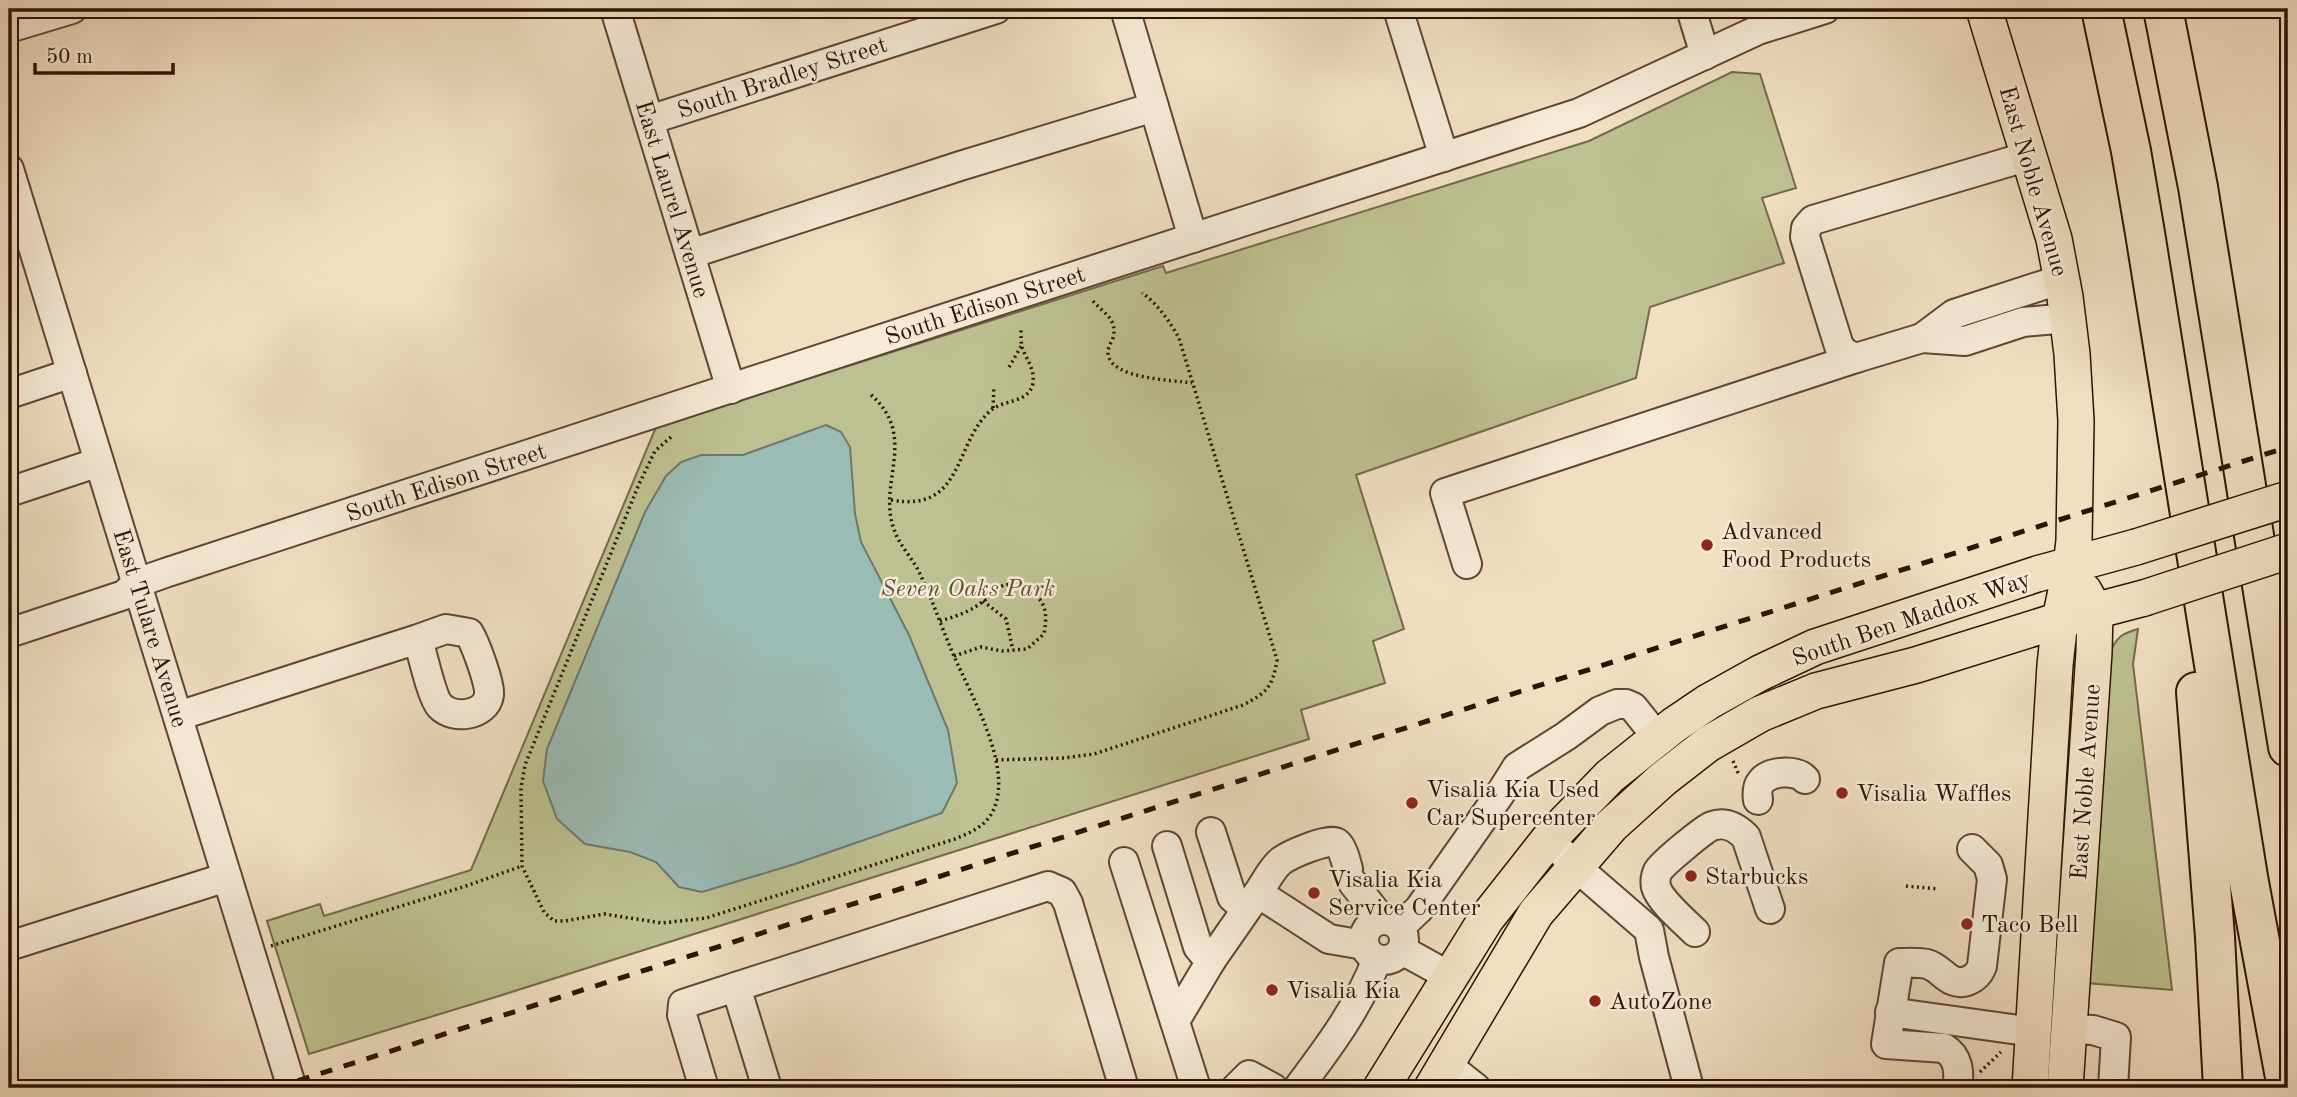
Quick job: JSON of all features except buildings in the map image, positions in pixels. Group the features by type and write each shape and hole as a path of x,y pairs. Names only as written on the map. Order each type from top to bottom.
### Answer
{"highway":[{"path":"2101,9 2131,151 2255,917 2287,1088"},
{"path":"2163,9 2198,187 2288,747"},
{"path":"2247,489 2288,654"},
{"path":"2187,491 2189,603 2215,937 2223,1088"}],"main road":[{"name":"East Noble Avenue","path":"1984,9 2044,203 2062,279 2076,408 2075,514 2071,566 2060,620 2053,693 2029,1088"},
{"name":"South Ben Maddox Way","path":"1381,1088 1486,919 1549,839 1610,776 1657,737 1725,692 1815,647 2037,574 2136,547 2288,499"},
{"name":"South Ben Maddox Way","path":"1439,1077 1536,913 1611,826 1663,779 1708,744 1760,714 1816,691 1916,665 2060,620 2144,598 2288,551"},
{"path":"2071,566 2095,611"},
{"name":"East Noble Avenue","path":"2065,1088 2095,611"}],"street":[{"path":"9,28 72,9"},
{"name":"East Laurel Avenue","path":"615,9 731,389"},
{"name":"South Bradley Street","path":"649,120 996,9"},
{"path":"1125,9 1193,237"},
{"path":"1398,9 1444,157"},
{"path":"1691,9 1706,55"},
{"name":"South Edison Street","path":"9,632 124,595 136,583 1579,113 1758,30 1825,9"},
{"path":"690,254 922,178 1154,107"},
{"path":"1856,358 1845,353 1839,346 1805,237 1806,228 1812,220 2029,156"},
{"name":"East Tulare Avenue","path":"9,169 292,1088"},
{"path":"1467,564 1445,493 1922,338 1954,314 2062,279"},
{"path":"1922,338 1965,341 2023,322 2068,318"},
{"path":"9,394 72,373"},
{"path":"9,492 99,462"},
{"path":"178,716 418,639"},
{"path":"1298,1088 1331,1044 1367,986 1385,940 1419,909 1517,767 1566,736 1600,710 1617,705 1633,706 1657,737"},
{"path":"1758,800 1757,790 1766,777 1791,771 1799,773 1805,779"},
{"path":"1695,932 1663,899 1657,890 1656,881 1658,871 1712,826 1729,825 1746,837 1770,909"},
{"path":"1211,832 1232,897 1252,901 1329,939 1385,940 1449,976"},
{"path":"1549,839 1575,866 1649,930 1689,1088"},
{"path":"1175,1021 1212,959 1279,862 1294,854 1328,841 1336,842 1340,846 1350,876 1385,940"},
{"path":"1167,846 1198,947 1212,959"},
{"path":"1969,1081 1959,1073 1951,1052 1944,1048 1886,1044 1899,963 1930,964 1953,981 1962,983 1979,974 1993,879 1988,865 1972,849"},
{"path":"1124,862 1196,1088"},
{"path":"9,946 227,877"},
{"path":"704,1088 682,1015 683,1004 1048,886 1062,892 1068,903 1124,1088"},
{"path":"736,987 767,1088"},
{"path":"1890,1012 2033,1032"},
{"path":"2069,1029 2093,1030 2116,1037 2113,1088"},
{"path":"1236,1088 1249,1075 1273,1088"},
{"path":"1439,1077 1476,1088"}],"path":[{"path":"996,760 1064,758 1094,754 1242,705 1264,694 1275,678 1277,660 1179,338 1172,326 1142,293"},
{"path":"1093,302 1103,309 1113,322 1114,333 1108,355 1111,363 1148,379 1192,383"},
{"path":"890,500 918,501 933,495 950,482 977,426 993,408 1028,394 1033,383 1032,368 1022,345 1021,330"},
{"path":"1009,367 1022,345"},
{"path":"993,408 994,386"},
{"path":"671,437 655,451 639,484 525,765 520,798 522,866 544,912 554,920 565,921 604,914 662,923 706,918 942,843 970,832 990,816 998,790 996,760 986,723 925,586 895,533 890,500 896,446 889,419 880,402 869,393"},
{"path":"940,621 960,615 983,601 999,586 1019,583 1038,595 1047,616 1044,634 1027,649 1002,651 981,647 954,656"},
{"path":"983,601 1006,619 1013,650"},
{"path":"251,953 522,866"},
{"path":"1906,886 1938,889"},
{"path":"1969,1081 2001,1052"}],"green space":[{"name":"Seven Oaks Park","path":"1732,72 1760,74 1796,188 1762,198 1784,263 1650,307 1636,378 1356,475 1404,629 1373,641 1385,683 1301,710 1309,739 309,1054 267,921 320,904 324,916 471,870 656,427 1163,266 1166,273 1589,141"},
{"path":"2138,629 2133,664 2172,990 2086,983 2110,653 2121,636"}],"water":[{"path":"826,425 841,432 850,447 855,514 861,542 909,635 948,730 957,783 942,813 795,864 702,892 679,887 656,862 630,852 585,844 557,819 543,781 547,749 645,512 666,476 681,462 701,455 743,455"}],"railway":[{"path":"275,1088 2288,447"}],"place":[{"name":"Advanced Food Products","path":"1707,545"},
{"name":"Visalia Waffles","path":"1842,793"},
{"name":"Visalia Kia Used Car Supercenter","path":"1412,803"},
{"name":"Starbucks","path":"1691,876"},
{"name":"Visalia Kia Service Center","path":"1314,893"},
{"name":"Taco Bell","path":"1967,924"},
{"name":"Visalia Kia","path":"1272,990"},
{"name":"AutoZone","path":"1595,1001"}]}
